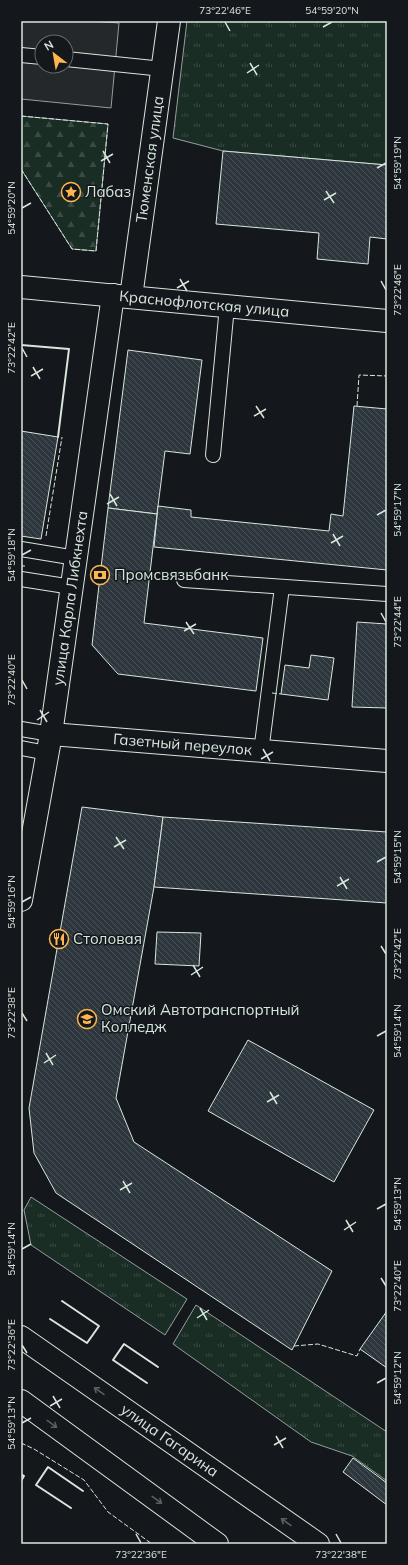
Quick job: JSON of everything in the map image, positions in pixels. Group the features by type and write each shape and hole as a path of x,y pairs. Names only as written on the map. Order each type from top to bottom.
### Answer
{"street":[{"name":"Тюменская улица","path":"122,296 163,69 169,21"},
{"name":"Краснофлотская улица","path":"21,287 387,321"},
{"name":"улица Карла Либкнехта","path":"21,900 49,743 76,558 122,296"},
{"name":"Газетный переулок","path":"49,743 261,752 387,761"},
{"name":"улица Гагарина","path":"21,1337 318,1544"},
{"path":"21,1401 217,1544"}],"lane":[{"path":"21,55 34,56"},
{"path":"74,60 163,69"},
{"path":"213,455 227,306"},
{"path":"21,549 76,558"},
{"path":"21,579 72,587"},
{"path":"184,580 387,594"},
{"path":"261,752 282,587"},
{"path":"21,729 49,743"},
{"path":"21,748 49,743"}],"green space":[{"path":"187,21 387,21 387,165 223,151 173,138"},
{"path":"21,116 108,124 96,251 72,249 21,169"},
{"path":"31,1197 187,1299 165,1335 31,1245 24,1210"},
{"path":"196,1305 387,1432 387,1481 352,1456 311,1442 173,1344"}],"shaded area":[{"path":"21,21 92,21 119,23 111,108 21,99"}],"building":[{"path":"223,151 387,165 387,239 370,237 368,264 317,259 319,233 216,224"},
{"path":"128,350 202,360 190,454 165,451 157,514 108,508"},
{"path":"354,406 387,409 387,570 154,547 158,506 191,510 191,517 329,531 331,514 343,516"},
{"path":"21,431 58,437 41,539 21,536"},
{"path":"108,508 157,514 144,623 263,638 256,691 118,674 92,645"},
{"path":"357,622 387,624 387,708 352,707"},
{"path":"311,655 334,658 328,700 281,694 285,665 309,668"},
{"name":"Омский Автотранспортный Колледж","path":"82,807 163,817 154,887 116,1098 134,1142 332,1271 292,1350 56,1193 34,1153 29,1108"},
{"path":"163,817 387,832 387,903 154,887"},
{"path":"157,932 201,933 199,966 155,964"},
{"path":"248,1040 374,1110 334,1182 208,1111"},
{"path":"387,1311 387,1368 360,1349"},
{"path":"353,1458 387,1483 387,1505 343,1472"}],"fence":[{"path":"21,116 108,124 96,251 72,249 21,169"},
{"path":"357,406 359,375 387,376"},
{"path":"46,536 62,437"},
{"path":"272,693 281,694"},
{"path":"294,1346 318,1344 357,1356 360,1349"},
{"path":"21,1443 34,1449 84,1480 108,1512 152,1544"}],"wall":[{"path":"21,345 69,349 58,437"},
{"path":"50,1319 87,1343 99,1326 62,1301"},
{"path":"147,1383 113,1360 124,1344 158,1367"},
{"path":"71,1508 36,1485 48,1467 83,1491"},
{"path":"21,1474 24,1476 21,1481"}],"place":[{"name":"Лабаз","path":"71,192"},
{"name":"Промсвязьбанк","path":"100,575"},
{"name":"Столовая","path":"59,939"},
{"name":"Омский Автотранспортный Колледж","path":"87,1019"}]}
